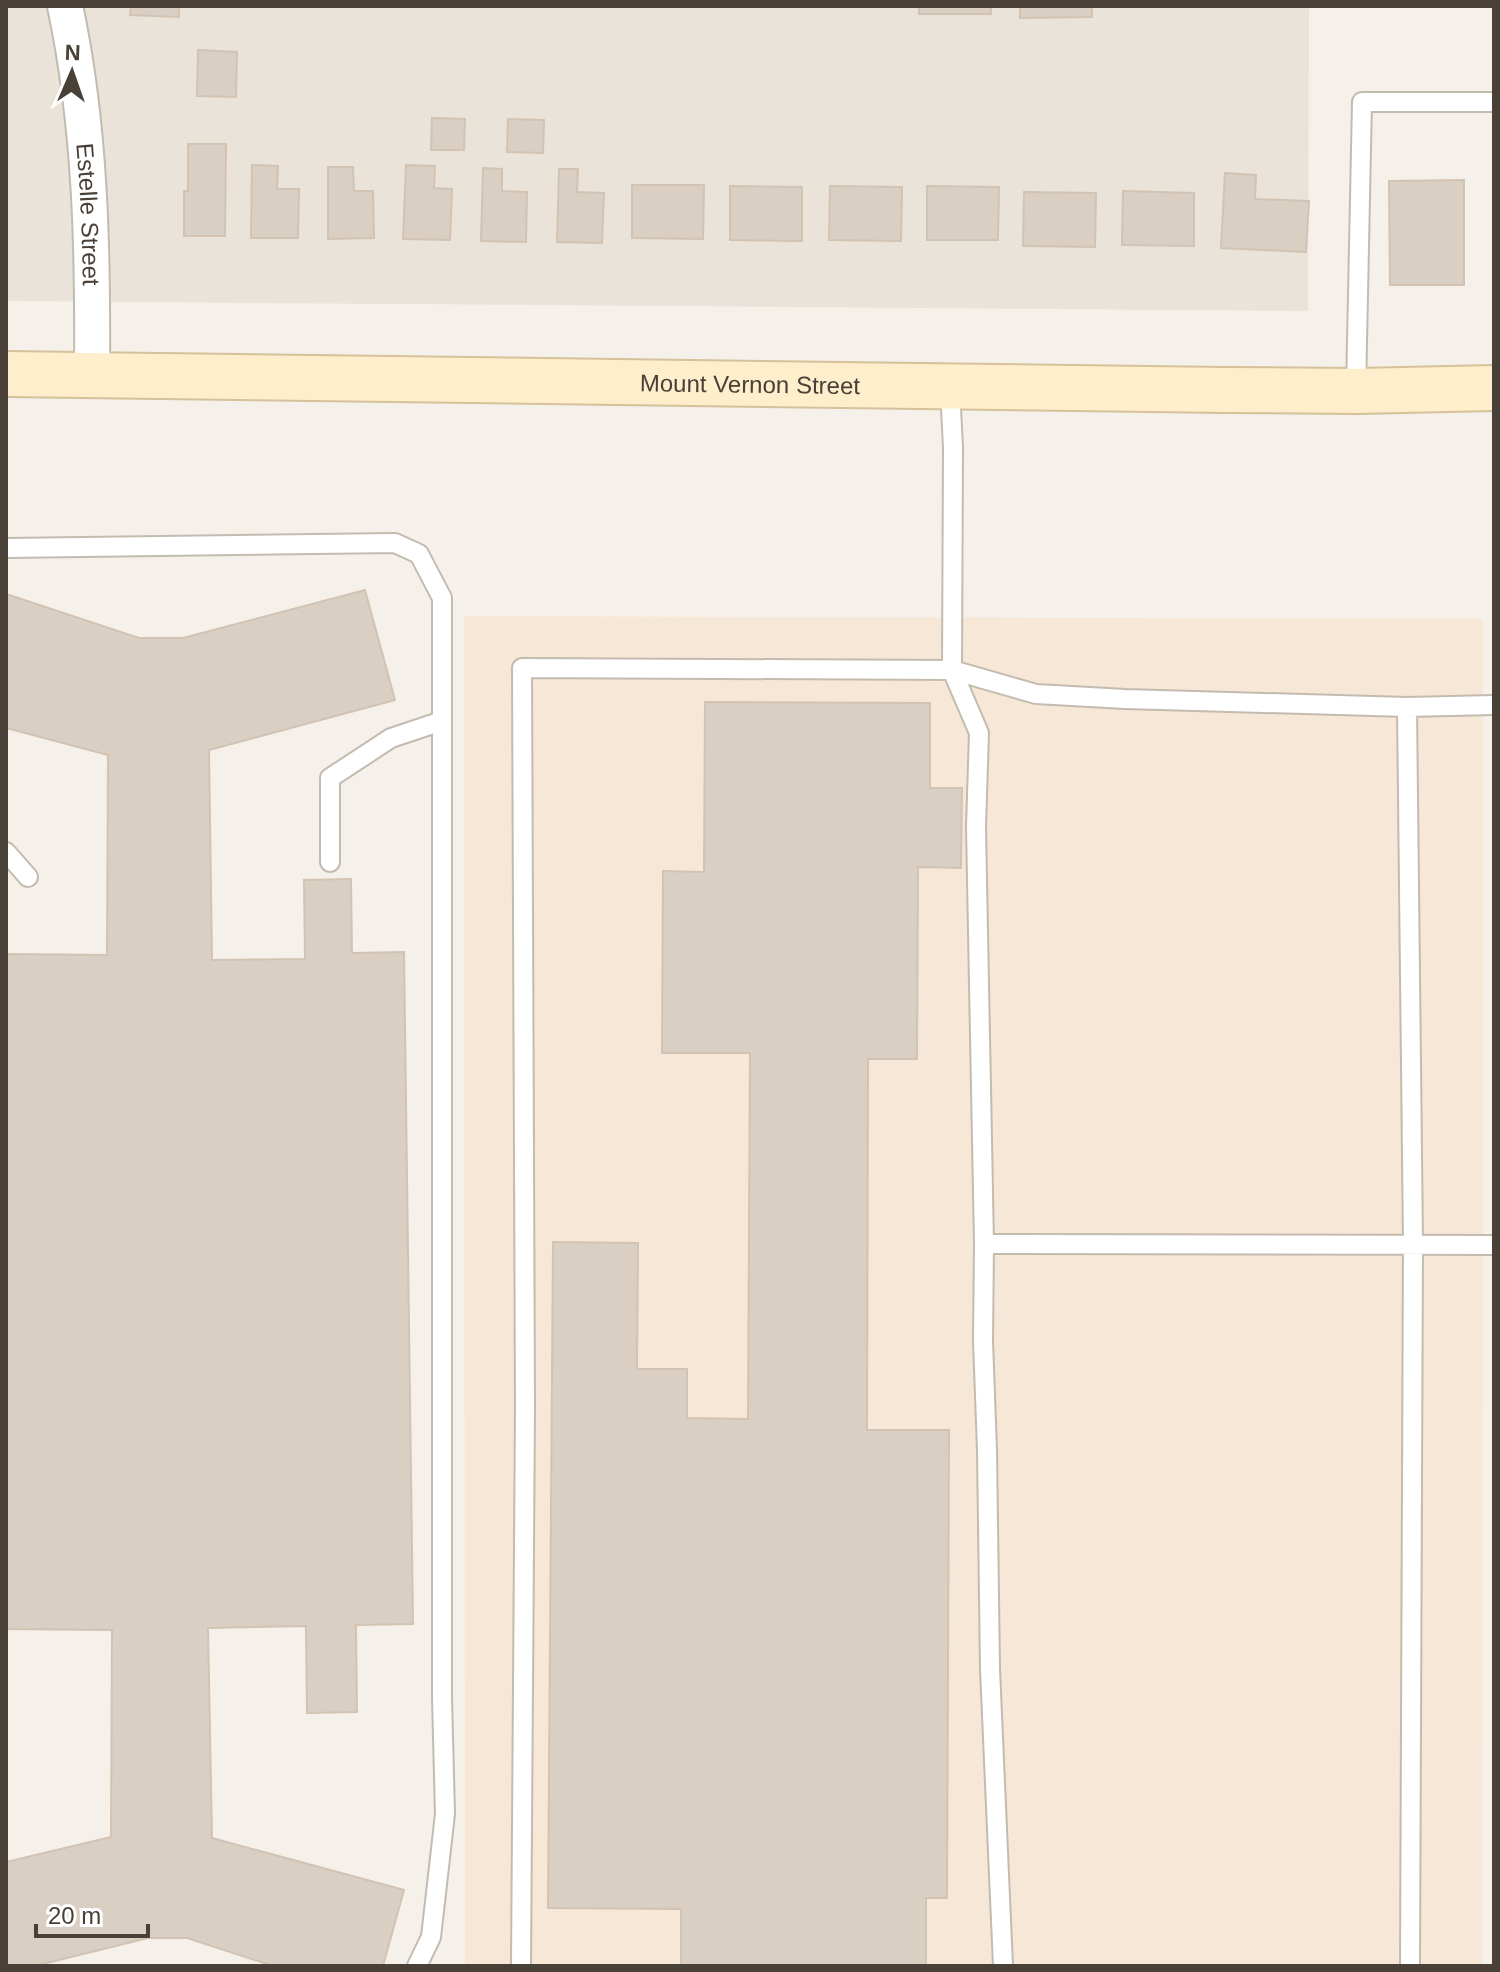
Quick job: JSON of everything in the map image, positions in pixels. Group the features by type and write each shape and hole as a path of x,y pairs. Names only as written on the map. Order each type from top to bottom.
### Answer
{"street":[{"name":"Estelle Street","path":"65,6 85,142 92,252 92,375"},
{"name":"Mount Vernon Street","path":"6,374 1356,391 1494,388"}],"lane":[{"path":"1356,391 1362,102 1494,102"},
{"path":"950,387 953,448 952,670 979,733 976,827 983,1341 990,1669 1003,1966"},
{"path":"6,548 395,543 419,554 442,598 442,1698 445,1814 431,1937 417,1966"},
{"path":"521,1966 525,1406 522,668 952,670 1036,694 1407,707 1494,705"},
{"path":"1407,707 1413,1244 1410,1966"},
{"path":"330,862 330,778 391,738 442,721"},
{"path":"6,852 28,877"},
{"path":"984,1244 1494,1245"}],"shaded area":[{"path":"6,6 1309,6 1308,311 6,301"},
{"path":"464,616 1483,619 1482,1966 465,1966"}],"building":[{"path":"131,6 179,6 179,17 130,15"},
{"path":"919,6 991,6 991,14 919,14"},
{"path":"1020,6 1092,6 1092,17 1020,18"},
{"path":"198,50 237,52 236,97 197,96"},
{"path":"432,118 465,119 464,150 431,150"},
{"path":"508,119 544,120 543,153 507,152"},
{"path":"188,144 226,144 225,236 184,236"},
{"path":"252,165 278,166 277,189 299,189 298,238 251,238"},
{"path":"406,165 435,166 434,188 452,189 450,240 403,239"},
{"path":"328,167 353,167 354,191 373,191 374,238 328,239"},
{"path":"483,168 502,169 502,191 527,192 526,242 481,241"},
{"path":"559,169 578,169 577,192 604,193 602,243 557,242"},
{"path":"1225,173 1256,175 1255,199 1309,201 1306,252 1221,248"},
{"path":"1464,180 1464,285 1390,285 1389,181"},
{"path":"632,185 704,185 703,239 632,238"},
{"path":"730,186 802,187 802,241 730,240"},
{"path":"830,186 902,187 901,241 829,240"},
{"path":"927,186 999,187 998,240 927,240"},
{"path":"1123,191 1194,193 1194,246 1122,245"},
{"path":"1024,192 1096,193 1095,247 1023,246"},
{"path":"365,590 395,700 209,750 212,960 305,959 304,880 351,879 352,953 404,952 413,1624 356,1625 357,1712 307,1713 306,1626 208,1628 212,1838 404,1890 383,1966 273,1966 187,1938 148,1938 35,1966 6,1966 6,1862 111,1837 112,1630 6,1629 6,954 107,955 108,755 6,728 6,594 139,638 183,638"},
{"path":"705,702 930,703 930,788 962,788 961,868 918,867 917,1059 868,1059 867,1430 949,1430 947,1898 926,1898 926,1966 681,1966 681,1909 548,1908 553,1242 638,1243 637,1369 687,1369 687,1418 748,1419 750,1053 662,1053 663,871 704,872"}]}
